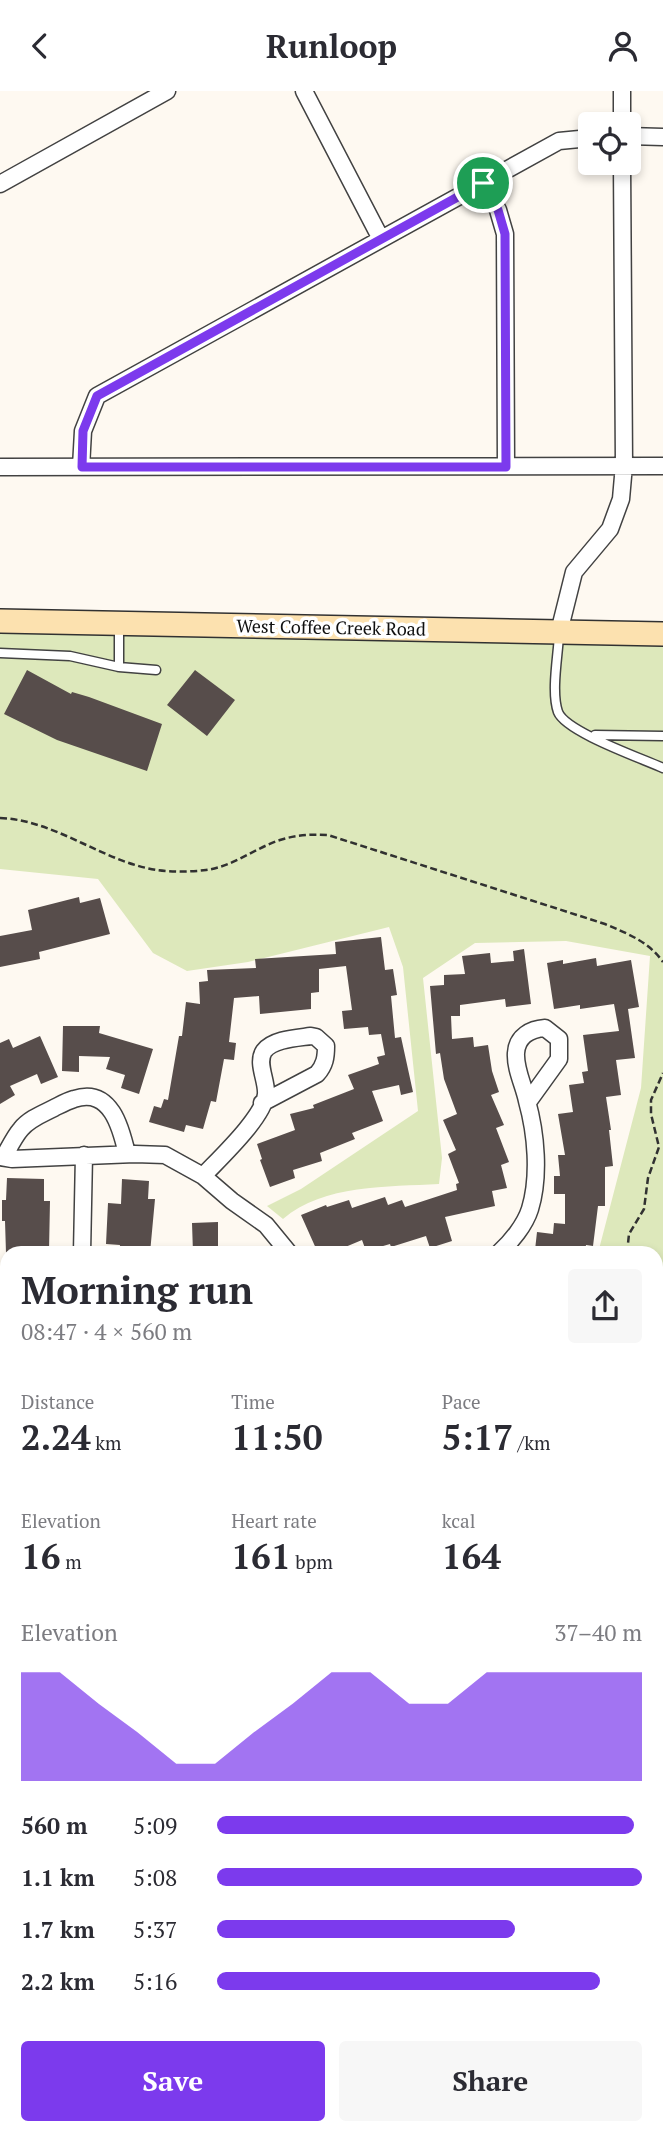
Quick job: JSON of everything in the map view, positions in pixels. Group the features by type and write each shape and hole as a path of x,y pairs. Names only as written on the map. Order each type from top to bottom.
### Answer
{"street":[{"path":"0,184 167,91"},
{"path":"304,91 381,239"},
{"path":"622,91 622,112"},
{"path":"641,136 663,137"},
{"path":"82,467 83,431 97,396 559,141 578,139"},
{"path":"559,632 574,572 610,529 621,499 624,465 622,175"},
{"path":"483,183 498,210 505,234 506,467"},
{"path":"0,467 663,466"},
{"name":"West Coffee Creek Road","path":"0,621 663,634"},
{"path":"203,1176 254,1120 262,1103 266,1095 262,1053 270,1045 310,1036 316,1037 326,1046 326,1057 317,1074 262,1103"},
{"path":"2,1157 29,1121 75,1098 86,1097 100,1101 112,1110 121,1126 127,1154"},
{"path":"507,1246 530,1210 535,1173 533,1130 528,1102"},
{"path":"2,1157 127,1154 165,1156 203,1176 266,1225 283,1246"},
{"path":"82,1246 84,1156"}],"lane":[{"path":"119,623 119,667"},
{"path":"559,632 555,698 559,714 570,727 663,768"},
{"path":"0,653 70,656 119,667 156,670"},
{"path":"589,735 663,736"}],"path":[{"path":"0,818 16,819 156,870 207,870 279,840 304,834 328,835 606,924 637,937 653,948 663,962"},
{"path":"627,1246 629,1234 644,1209 648,1178 659,1147 651,1114 651,1100 663,1073"}],"green space":[{"path":"0,629 663,644 663,1246 600,1246 641,1088 650,956 566,941 475,943 423,978 442,1158 439,1184 378,1187 337,1193 299,1208 283,1219 267,1206 301,1189 418,1111 403,967 389,927 248,962 187,971 153,953 98,879 0,869"}],"building":[{"path":"27,670 71,694 72,692 89,697 162,724 147,771 57,740 4,714"},
{"path":"195,670 235,700 207,736 167,705"},
{"path":"79,897 80,903 100,898 110,934 39,952 40,959 0,967 0,936 32,930 28,910"},
{"path":"381,937 385,970 393,969 397,995 391,996 395,1038 401,1037 413,1092 401,1095 399,1085 372,1091 383,1121 352,1133 355,1139 320,1153 322,1161 293,1170 295,1178 270,1187 257,1144 295,1130 290,1114 314,1108 313,1105 354,1089 348,1075 379,1064 377,1057 385,1055 381,1034 369,1035 368,1027 344,1029 342,1011 352,1010 346,966 319,969 319,992 311,993 311,1009 260,1014 259,996 234,998 229,1042 236,1043 234,1060 224,1059 216,1102 211,1101 203,1129 186,1125 184,1132 149,1122 154,1106 161,1108 164,1099 168,1100 179,1036 182,1036 186,1002 200,1004 199,982 208,981 207,970 256,968 255,959 336,954 335,942"},
{"path":"524,949 531,1004 506,1007 505,999 460,1005 460,1016 451,1016 452,1039 473,1037 474,1047 488,1045 499,1092 491,1095 504,1125 496,1128 509,1162 501,1165 507,1188 492,1191 495,1206 445,1217 452,1241 436,1246 429,1246 426,1236 394,1246 364,1246 362,1240 348,1246 315,1246 301,1215 326,1205 327,1207 349,1200 352,1208 385,1197 388,1205 402,1200 405,1207 457,1190 456,1184 459,1183 448,1154 456,1150 443,1120 457,1114 444,1079 440,1053 436,1054 430,986 444,985 444,975 465,974 462,956 490,953 491,963 514,961 513,951"},
{"path":"596,958 597,966 631,960 639,1007 628,1009 635,1058 616,1060 621,1095 606,1097 613,1166 605,1167 605,1206 598,1206 593,1246 535,1246 537,1232 553,1234 554,1223 565,1224 565,1194 554,1194 554,1176 560,1176 558,1155 565,1155 558,1114 573,1112 569,1085 584,1083 582,1072 588,1071 583,1035 619,1031 614,1004 580,1009 580,1005 554,1009 547,963 563,960 563,964"},
{"path":"63,1026 100,1026 99,1033 153,1049 139,1094 121,1088 125,1075 106,1069 110,1057 79,1056 79,1072 62,1071"},
{"path":"40,1036 58,1077 41,1084 37,1074 10,1086 15,1095 0,1104 0,1043 9,1039 13,1048"},
{"path":"7,1178 44,1179 44,1201 50,1201 49,1246 6,1246 2,1200 6,1200"},
{"path":"122,1179 149,1181 148,1199 155,1199 151,1246 106,1244 108,1203 121,1204"},
{"path":"218,1222 218,1246 193,1246 192,1223"}],"route":[{"path":"483,183 498,210 505,234 506,467 82,467 83,431 97,396 483,183"}]}
